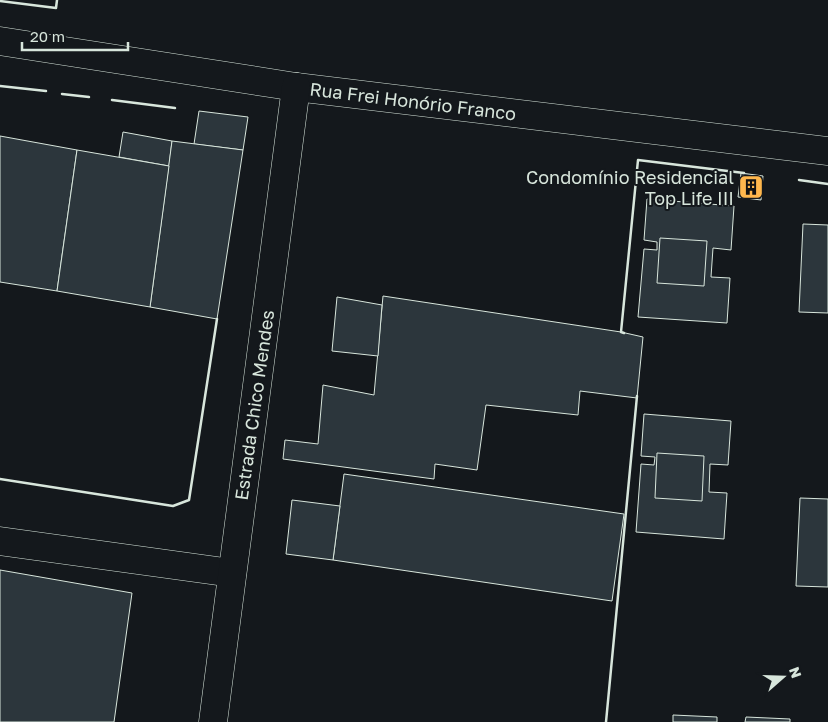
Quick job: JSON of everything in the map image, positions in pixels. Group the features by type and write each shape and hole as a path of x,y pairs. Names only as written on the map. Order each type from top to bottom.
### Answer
{"street":[{"name":"Rua Frei Honório Franco","path":"0,41 296,87 828,151"},
{"name":"Estrada Chico Mendes","path":"213,722 296,87"},
{"path":"0,541 232,572"}],"building":[{"path":"199,111 248,117 243,150 194,144"},
{"path":"123,132 172,141 169,166 119,157"},
{"path":"0,136 77,150 57,291 0,282"},
{"path":"172,141 243,150 217,319 150,307"},
{"path":"77,150 169,166 150,307 57,291"},
{"name":"Condomínio Residencial Top Life III","path":"741,173 763,176 761,200 738,197"},
{"path":"647,199 734,206 731,250 713,248 711,277 730,278 727,323 638,317 644,249 657,250 657,242 644,240"},
{"path":"803,224 828,225 828,313 799,312"},
{"path":"660,238 707,241 704,286 657,283"},
{"path":"383,296 621,332 643,337 637,398 580,391 578,415 486,405 477,470 435,464 434,479 283,459 285,440 318,444 323,385 374,395"},
{"path":"337,297 382,305 378,356 332,351"},
{"path":"644,414 731,421 728,465 710,464 709,492 727,493 724,539 636,532 641,464 654,465 655,457 641,456"},
{"path":"657,453 704,456 702,501 655,498"},
{"path":"344,474 624,514 612,601 333,560"},
{"path":"800,498 828,499 828,587 796,586"},
{"path":"292,500 340,506 333,560 286,554"},
{"path":"0,570 132,593 114,722 0,722"},
{"path":"673,715 717,717 717,722 673,722"},
{"path":"746,717 790,719 790,722 745,722"}],"wall":[{"path":"0,1 56,8 57,0"},
{"path":"0,86 46,91"},
{"path":"62,94 89,97"},
{"path":"112,100 175,108"},
{"path":"624,333 621,332 638,160 744,173"},
{"path":"799,180 828,184"},
{"path":"0,479 173,506 189,500 217,319"},
{"path":"606,722 637,396"}],"place":[{"name":"Condomínio Residencial Top Life III","path":"751,187"}]}
